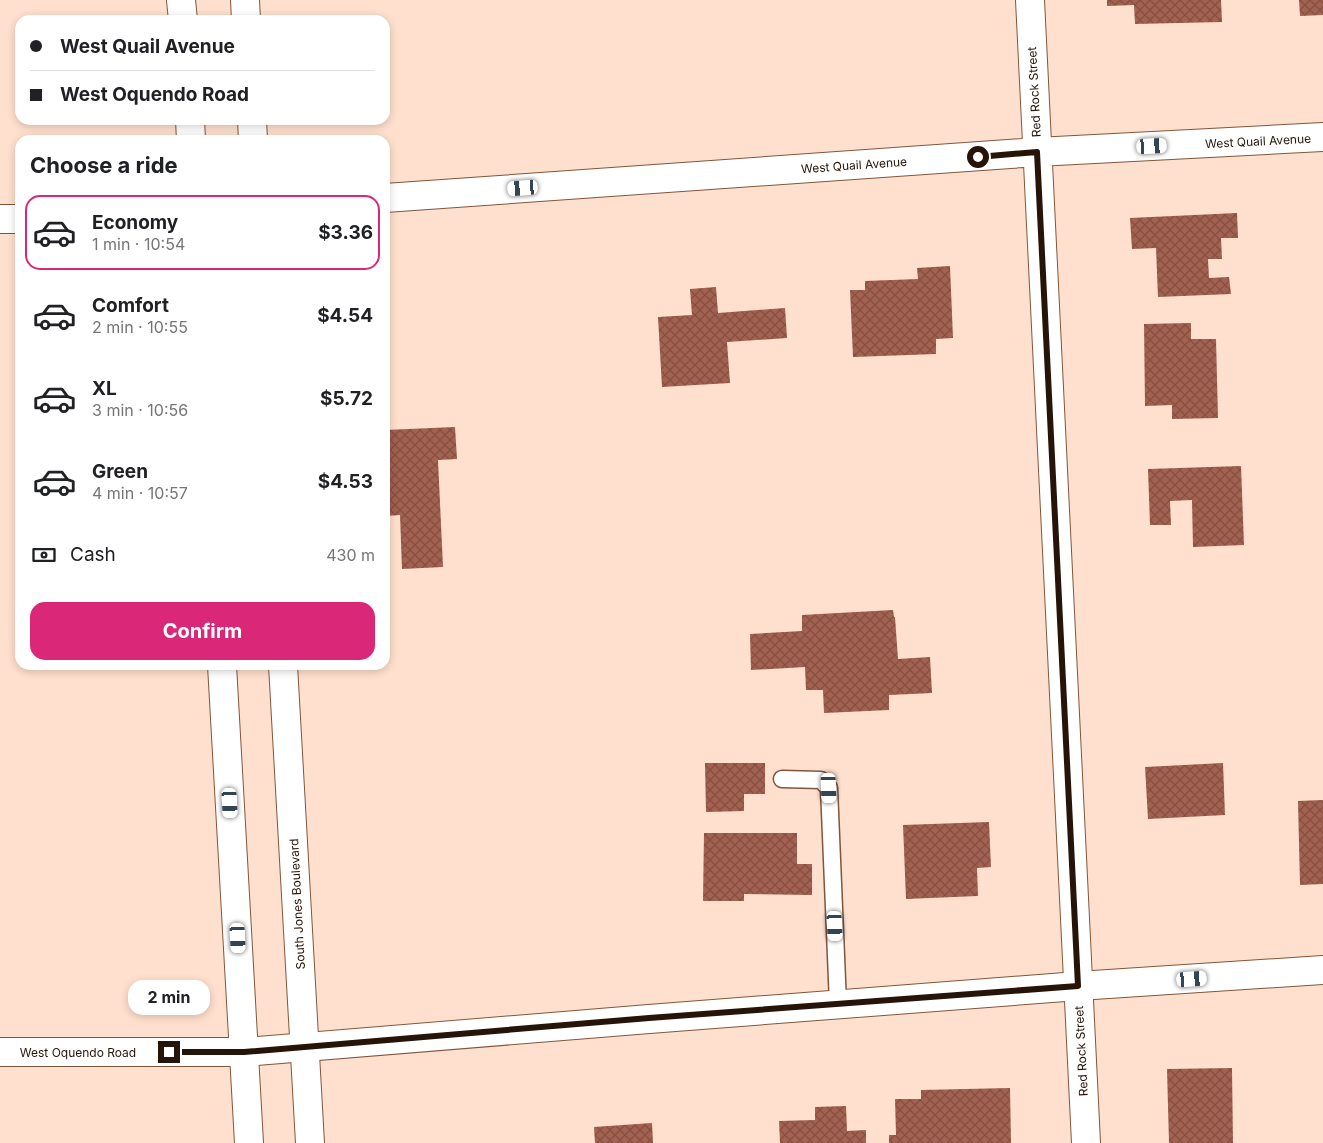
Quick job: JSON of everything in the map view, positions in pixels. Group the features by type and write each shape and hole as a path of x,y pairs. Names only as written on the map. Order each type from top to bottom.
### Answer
{"street":[{"path":"181,0 182,15"},
{"path":"245,0 246,15"},
{"name":"Red Rock Street","path":"1030,0 1086,1143"},
{"name":"West Quail Avenue","path":"390,198 1037,152 1323,137"},
{"path":"0,219 15,219"},
{"path":"222,670 249,1143"},
{"name":"South Jones Boulevard","path":"283,670 310,1143"},
{"name":"West Oquendo Road","path":"0,1052 244,1052 649,1018 1323,970"}],"lane":[{"path":"782,779 821,780 829,788 838,1004"}],"building":[{"path":"1107,0 1221,0 1222,22 1135,24 1134,5 1107,6"},
{"path":"1299,0 1323,0 1323,15 1300,16"},
{"path":"1237,213 1238,238 1221,238 1222,259 1208,259 1209,278 1229,277 1231,294 1158,297 1156,248 1132,249 1130,218"},
{"path":"950,266 953,338 936,339 936,354 853,357 850,290 865,290 865,281 918,279 917,268"},
{"path":"716,287 718,313 785,308 787,338 727,342 730,383 662,387 658,317 692,315 690,289"},
{"path":"1191,323 1191,339 1216,339 1218,418 1172,419 1172,405 1145,406 1144,324"},
{"path":"455,427 457,459 438,460 443,567 402,569 400,515 390,516 390,430"},
{"path":"1241,466 1244,545 1193,547 1192,500 1170,501 1171,525 1150,525 1148,469"},
{"path":"893,610 898,659 930,657 932,693 889,695 889,710 824,713 823,690 806,690 805,667 751,670 750,634 802,631 802,615"},
{"path":"705,763 765,763 765,794 744,794 744,811 706,812"},
{"path":"1223,763 1225,815 1148,819 1145,767"},
{"path":"1323,800 1323,884 1300,885 1298,801"},
{"path":"989,822 991,867 977,868 978,896 906,899 903,825"},
{"path":"704,833 797,833 797,864 812,864 812,895 744,894 744,901 703,901"},
{"path":"1232,1068 1233,1143 1169,1143 1167,1069"},
{"path":"1010,1088 1011,1143 889,1143 889,1135 896,1135 895,1099 921,1099 921,1090"},
{"path":"846,1106 847,1131 866,1130 866,1143 780,1143 779,1121 815,1120 815,1107"},
{"path":"652,1123 653,1143 595,1143 594,1127"}],"route":[{"path":"169,1052 244,1052 649,1018 1078,986 1037,152 978,157"}]}
